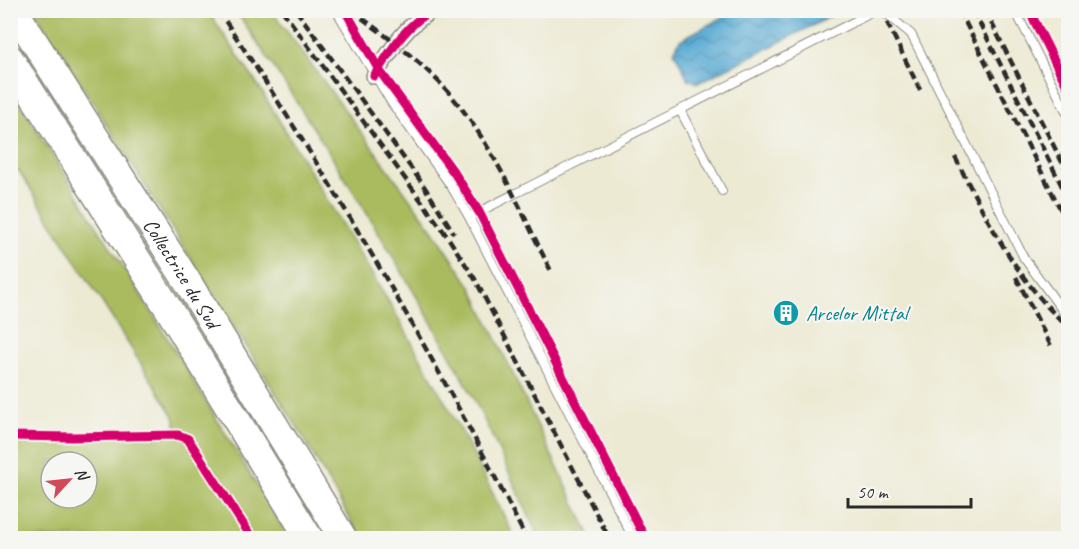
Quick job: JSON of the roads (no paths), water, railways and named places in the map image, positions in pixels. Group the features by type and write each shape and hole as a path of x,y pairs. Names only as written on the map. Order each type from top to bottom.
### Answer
{"highway":[{"name":"Collectrice du Sud","path":"14,10 187,281 343,538"},
{"name":"Collectrice du Sud","path":"10,59 168,308 309,538"}],"street":[{"path":"374,76 395,43 414,21 432,10"}],"lane":[{"path":"336,10 374,76 451,186 469,217 633,538"},
{"path":"469,217 877,10"},
{"path":"882,10 911,34 1024,258 1068,318"},
{"path":"1015,10 1068,115"},
{"path":"680,110 722,191"}],"water":[{"path":"736,10 842,11 698,83 688,79 674,51 680,40"}],"railway":[{"path":"218,10 342,204 381,270 456,403 526,538"},
{"path":"282,10 447,236 475,279 609,538"},
{"path":"296,10 422,183 454,233"},
{"path":"351,10 419,63 458,104 503,174 552,273"},
{"path":"881,10 920,90"},
{"path":"959,10 1068,224"},
{"path":"973,10 1068,198"},
{"path":"985,10 1068,174"},
{"path":"955,157 1004,248 1033,290 1068,327"},
{"path":"1016,277 1051,346"}],"place":[{"name":"Arcelor Mittal","path":"786,313"}]}
